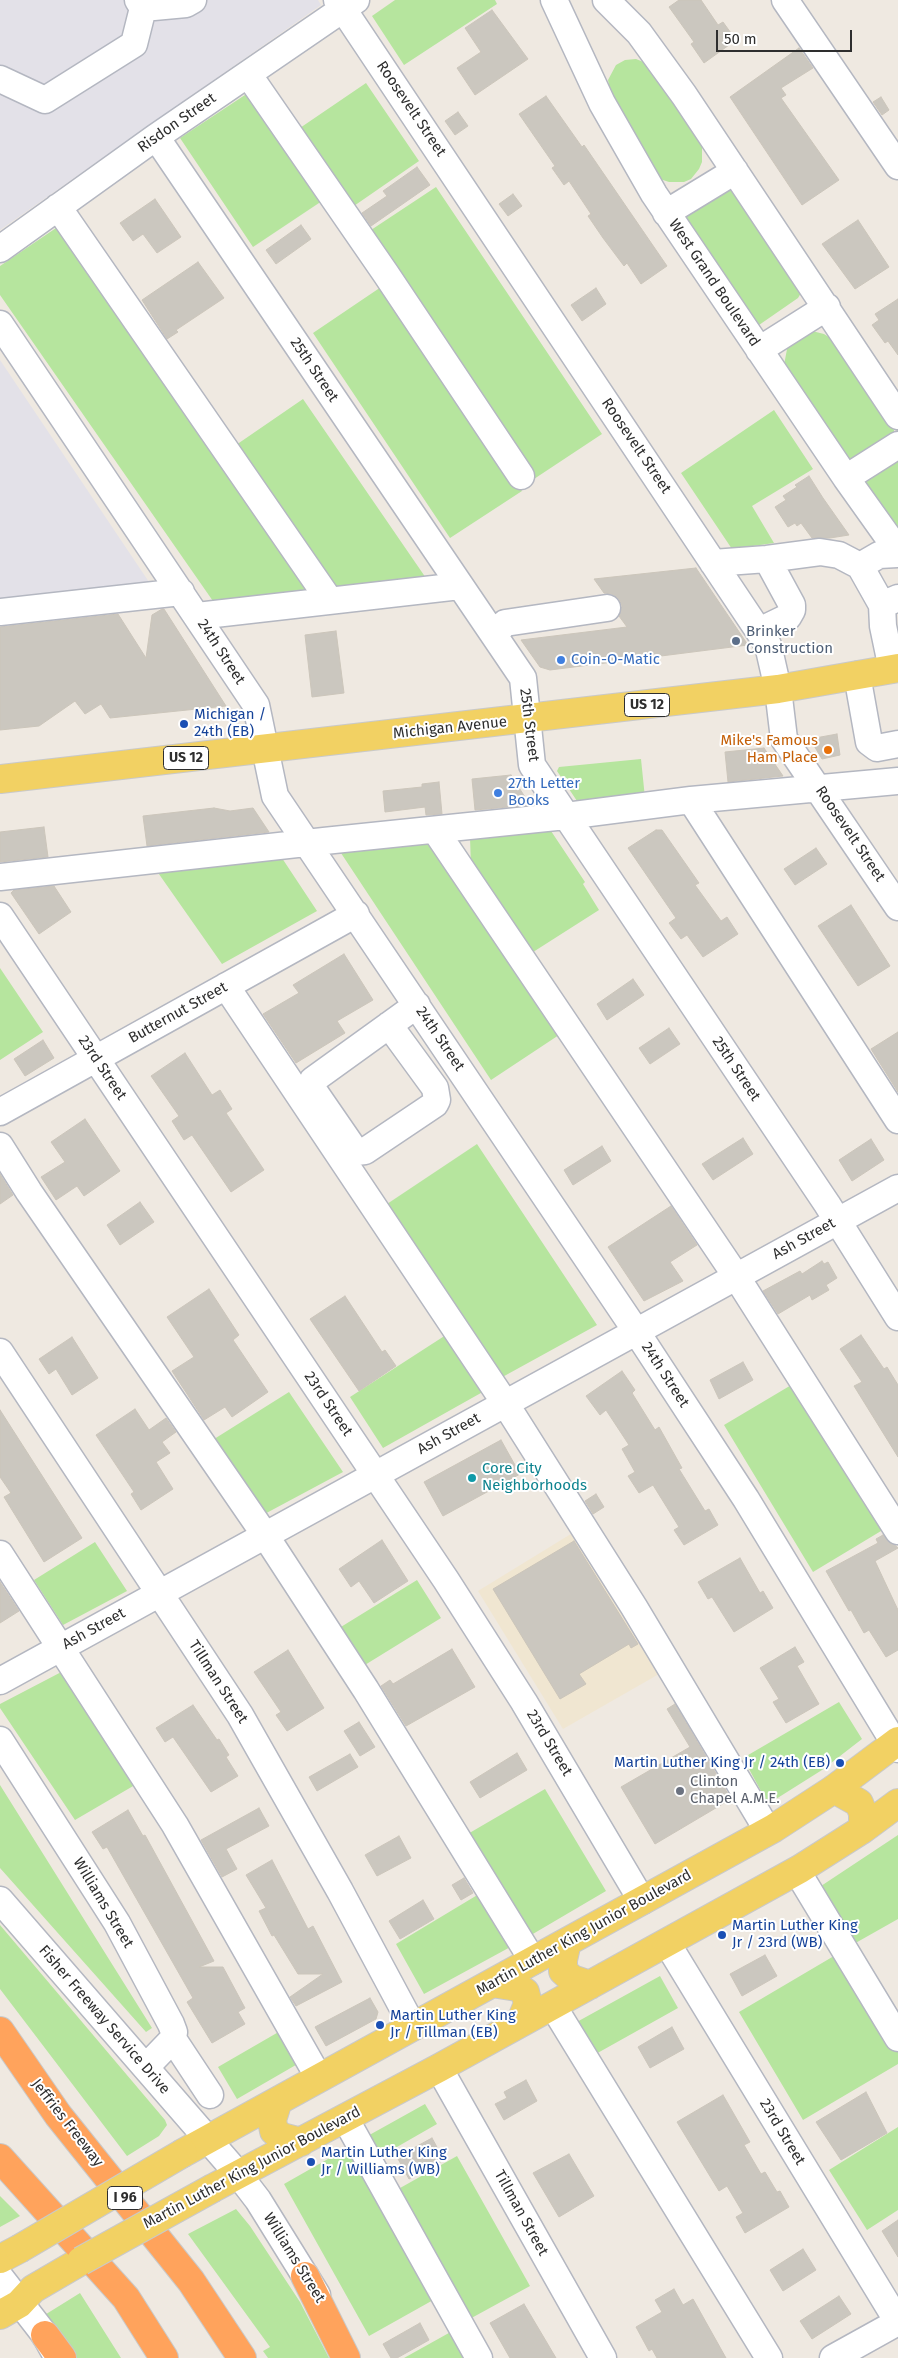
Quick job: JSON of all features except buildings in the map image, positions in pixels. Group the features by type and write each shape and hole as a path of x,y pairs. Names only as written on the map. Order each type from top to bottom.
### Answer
{"highway":[{"name":"Jeffries Freeway","path":"0,2031 58,2115 191,2282 242,2358"},
{"path":"0,2043 58,2115"},
{"path":"0,2158 126,2298 164,2358"},
{"path":"305,2276 346,2358"},
{"path":"52,2346 62,2358"}],"main road":[{"name":"Michigan Avenue","path":"0,779 778,689 895,668"},
{"name":"Martin Luther King Junior Boulevard","path":"9,2254 183,2153 768,1830 834,1789 897,1744"},
{"path":"834,1789 859,1803 863,1813 863,1829"},
{"name":"Martin Luther King Junior Boulevard","path":"17,2303 238,2174 439,2068 797,1871 863,1829 898,1803"},
{"path":"567,1942 562,1960 563,1971 572,1979 590,1985"},
{"path":"492,1983 517,1987 525,1992 528,2004 520,2024"},
{"path":"278,2101 272,2120 274,2131 282,2137 301,2142"}],"street":[{"path":"0,79 45,100 134,44 141,4 186,4 193,0"},
{"name":"West Grand Boulevard","path":"554,0 602,103 666,213 898,553"},
{"path":"606,0 639,33 684,95 898,416"},
{"path":"785,0 898,166"},
{"name":"Risdon Street","path":"0,249 346,3"},
{"name":"Roosevelt Street","path":"346,3 768,645 778,689 784,739 819,787 898,907"},
{"path":"248,74 386,274 521,476"},
{"name":"25th Street","path":"156,137 523,678 532,765 838,1220 898,1317"},
{"path":"666,213 735,171"},
{"path":"58,207 330,601"},
{"path":"759,350 827,307"},
{"name":"24th Street","path":"0,324 256,705 275,796 418,1005 636,1331 746,1499 897,1744"},
{"path":"846,478 898,445"},
{"path":"713,562 767,559 826,552 839,555 860,566 890,601 883,626 895,668"},
{"path":"860,566 879,555 898,553"},
{"path":"759,631 788,617 792,610 792,605 767,559"},
{"path":"197,616 460,586"},
{"path":"0,612 181,592"},
{"path":"494,635 505,622 607,608"},
{"path":"858,675 870,742 877,748 898,744"},
{"path":"0,877 566,816 691,800 898,781"},
{"path":"691,800 898,1120"},
{"path":"435,830 736,1276 898,1531"},
{"name":"Butternut Street","path":"0,1112 356,914"},
{"name":"23rd Street","path":"0,916 375,1474 524,1702 642,1901"},
{"path":"226,986 505,1402 634,1607 768,1830"},
{"path":"389,1025 435,1088 438,1100 435,1104 365,1151 356,1152 314,1091 313,1080 389,1025 418,1005"},
{"path":"0,1146 29,1192 264,1535 366,1690 533,1961"},
{"name":"Ash Street","path":"0,1681 505,1402 898,1188"},
{"name":"Tillman Street","path":"0,1352 240,1715 276,1776 413,2026"},
{"path":"0,1554 175,1825 319,2078"},
{"name":"Williams Street","path":"0,1740 117,1924 171,2024 173,2039 210,2095"},
{"path":"797,1871 898,2038"},
{"name":"Fisher Freeway Service Drive","path":"0,1900 146,2066 208,2140"},
{"name":"23rd Street","path":"667,1943 898,2322"},
{"path":"553,2006 770,2358"},
{"path":"146,2066 173,2039"},
{"name":"Tillman Street","path":"439,2068 603,2358"},
{"path":"345,2118 479,2358"},
{"name":"Williams Street","path":"208,2140 258,2200 356,2358"},
{"path":"0,2277 17,2303 52,2346"},
{"path":"833,2358 898,2322"}],"shaded area":[{"path":"0,0 318,0 321,5 0,230"},
{"path":"0,360 149,582 0,600"},
{"path":"579,1529 666,1670 563,1729 478,1591"}],"green space":[{"path":"395,0 495,0 497,4 404,65 372,16"},
{"path":"636,59 646,63 702,145 702,162 699,169 691,179 684,182 669,182 657,178 610,91 608,80 616,65 625,60"},
{"path":"366,83 419,161 351,208 297,130"},
{"path":"251,91 325,199 253,247 180,138"},
{"path":"436,187 602,434 534,479 368,232"},
{"path":"730,187 801,293 798,298 759,325 754,324 682,215"},
{"path":"59,226 314,593 215,604 0,295 0,266"},
{"path":"384,285 522,491 450,538 313,333"},
{"path":"812,331 824,334 835,341 894,430 894,434 851,461 847,460 784,365 788,344"},
{"path":"303,399 428,581 335,588 236,445"},
{"path":"774,410 813,469 752,506 774,543 732,549 681,473"},
{"path":"898,454 898,536 859,479"},
{"path":"641,759 645,798 579,804 557,771 559,767"},
{"path":"547,825 585,882 583,884 599,910 530,954 471,867 470,837"},
{"path":"431,837 562,1033 491,1080 337,847"},
{"path":"278,852 317,911 222,964 154,867"},
{"path":"0,968 43,1032 0,1060"},
{"path":"477,1144 597,1325 497,1380 384,1206"},
{"path":"449,1333 488,1389 383,1448 350,1397"},
{"path":"798,1381 886,1528 813,1572 724,1425"},
{"path":"289,1392 343,1472 259,1517 211,1441"},
{"path":"95,1542 127,1591 63,1625 34,1580"},
{"path":"417,1580 441,1618 360,1668 336,1630"},
{"path":"69,1668 140,1782 75,1820 0,1708 0,1704"},
{"path":"839,1702 862,1739 822,1770 768,1804 743,1758"},
{"path":"0,1785 152,2028 146,2032 0,1868"},
{"path":"545,1789 606,1891 526,1938 466,1835"},
{"path":"898,1835 898,1919 852,1945 818,1888"},
{"path":"484,1891 514,1945 424,1994 396,1944"},
{"path":"0,1925 165,2120 167,2125 159,2136 127,2156 0,1989"},
{"path":"839,1953 898,2052 898,2064 803,2120 739,2012"},
{"path":"660,1976 678,2008 594,2055 575,2023"},
{"path":"282,2030 301,2062 237,2099 218,2067"},
{"path":"425,2104 437,2124 376,2159 364,2138"},
{"path":"898,2127 898,2210 867,2230 829,2170"},
{"path":"349,2147 435,2299 369,2336 284,2184"},
{"path":"457,2156 530,2286 466,2321 393,2192"},
{"path":"0,2196 20,2216 0,2227"},
{"path":"236,2209 250,2226 300,2302 329,2358 268,2358 263,2351 270,2347 188,2234"},
{"path":"80,2293 121,2358 69,2358 43,2316"},
{"path":"456,2329 472,2358 404,2358"}],"place":[{"name":"Brinker Construction","path":"736,641"},
{"name":"Coin-O-Matic","path":"561,660"},
{"name":"Michigan / 24th (EB)","path":"184,724"},
{"name":"Mike's Famous Ham Place","path":"828,750"},
{"name":"27th Letter Books","path":"498,793"},
{"name":"Core City Neighborhoods","path":"472,1478"},
{"name":"Martin Luther King Jr / 24th (EB)","path":"840,1763"},
{"name":"Clinton Chapel A.M.E.","path":"680,1791"},
{"name":"Martin Luther King Jr / 23rd (WB)","path":"722,1935"},
{"name":"Martin Luther King Jr / Tillman (EB)","path":"380,2025"},
{"name":"Martin Luther King Jr / Williams (WB)","path":"311,2162"}]}
